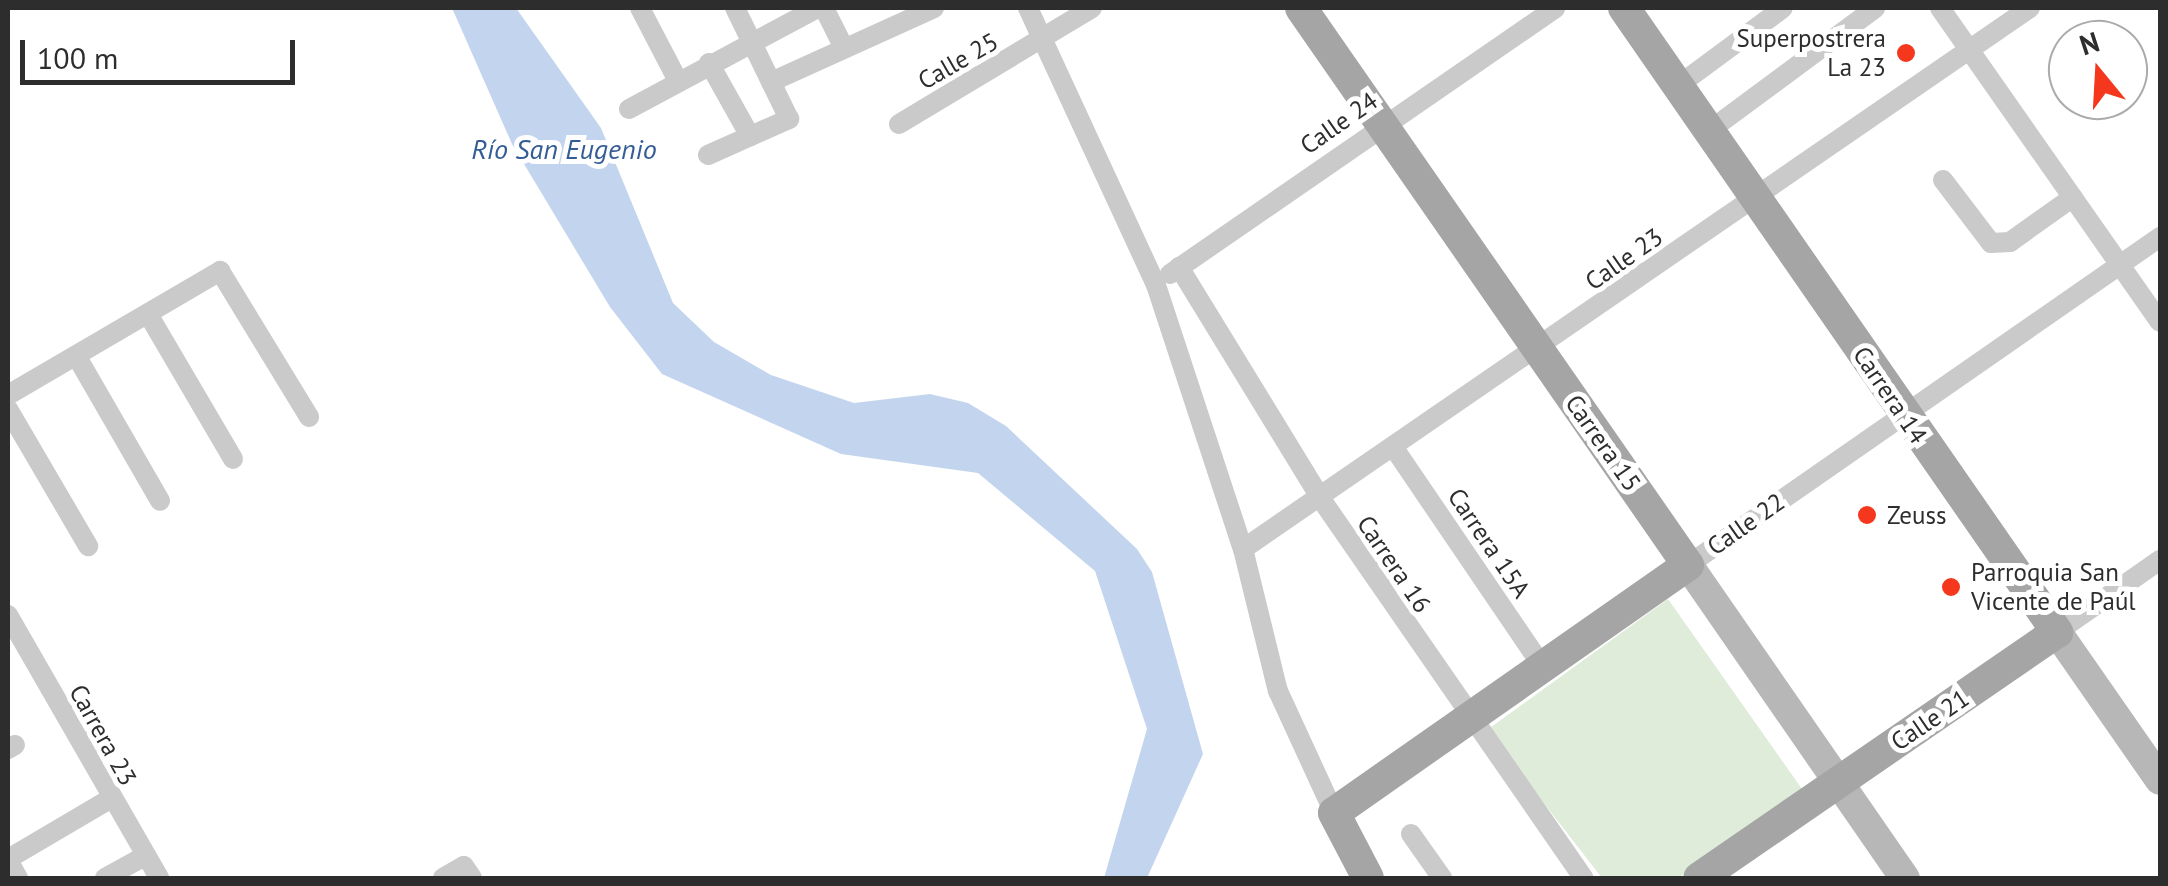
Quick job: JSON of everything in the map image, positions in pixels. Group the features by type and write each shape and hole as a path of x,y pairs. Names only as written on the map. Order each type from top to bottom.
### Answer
{"main road":[{"name":"Carrera 15","path":"1301,8 1905,878"},
{"name":"Carrera 14","path":"1624,8 2160,780"},
{"name":"Calle 22","path":"1340,827 1468,719 1688,565"},
{"name":"Calle 21","path":"1698,878 2058,632"},
{"path":"1340,827 1368,878"}],"street":[{"path":"640,8 677,80"},
{"path":"708,155 789,119 735,8"},
{"path":"628,109 709,63 820,8 844,48"},
{"path":"771,82 934,8"},
{"name":"Calle 25","path":"899,124 1092,8"},
{"name":"Calle 24","path":"1156,285 1382,123 1555,8"},
{"path":"1679,85 1783,8"},
{"path":"1709,131 1875,8"},
{"path":"1940,8 2160,322"},
{"name":"Calle 23","path":"1244,549 2030,8"},
{"path":"1028,12 1156,285 1244,549 1278,691 1340,827"},
{"path":"709,63 750,136"},
{"path":"1943,180 1991,243 2010,242 2073,197"},
{"name":"Calle 22","path":"1688,565 2160,237"},
{"name":"Carrera 16","path":"1180,267 1321,499 1468,719 1583,878"},
{"path":"8,396 225,274 309,417"},
{"path":"148,314 233,459"},
{"path":"77,357 160,501"},
{"path":"8,409 88,546"},
{"name":"Carrera 15A","path":"1394,448 1543,667"},
{"name":"Calle 21","path":"2058,632 2160,560"},
{"name":"Carrera 23","path":"8,619 158,878"},
{"path":"12,857 110,799"},
{"path":"8,833 18,878"},
{"path":"1410,834 1442,878"},
{"path":"105,878 144,856"},
{"path":"443,878 468,872"}],"green space":[{"path":"1668,599 1802,789 1678,878 1602,878 1487,730"}],"water":[{"name":"Río San Eugenio","path":"452,8 516,8 601,128 673,303 714,342 771,375 854,403 930,394 968,403 1006,426 1137,549 1152,572 1203,754 1147,878 1104,878 1147,729 1095,571 978,473 841,454 662,374 610,307 512,144"}],"place":[{"name":"Superpostrera La 23","path":"1906,53"},
{"name":"Zeuss","path":"1867,515"},
{"name":"Parroquia San Vicente de Paúl","path":"1951,587"}]}
